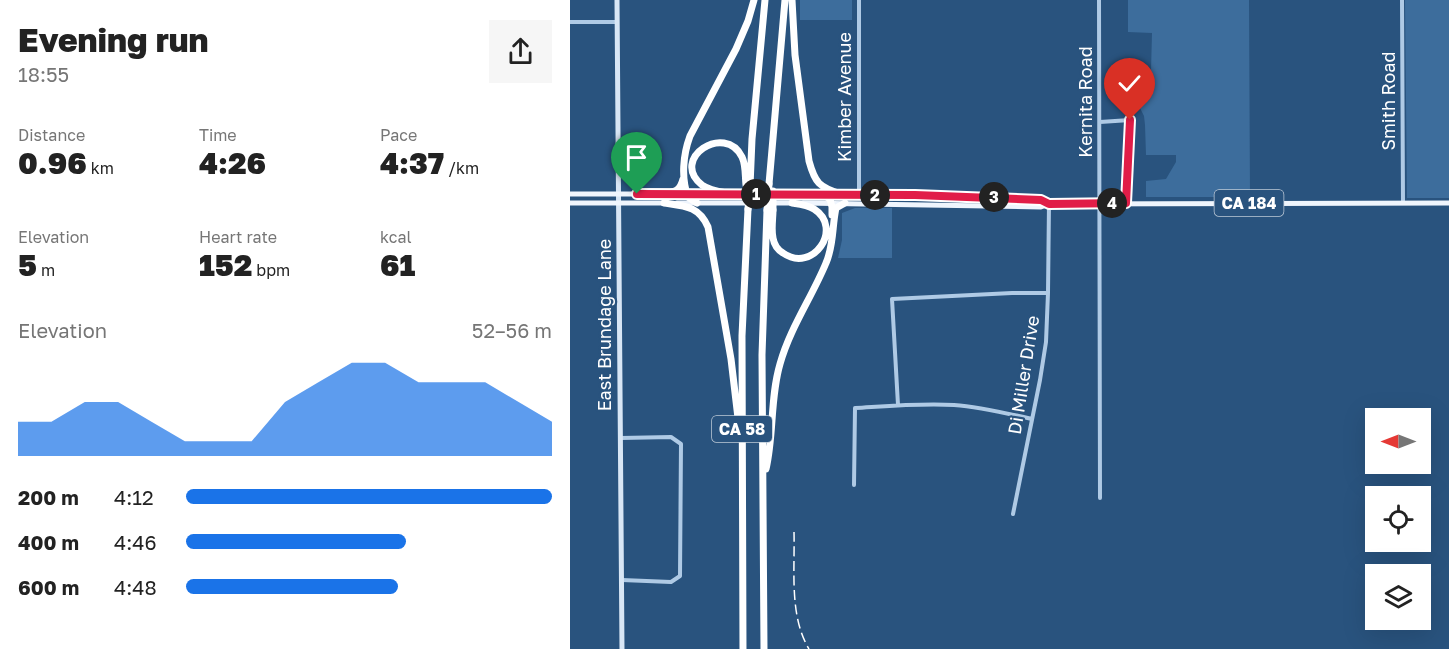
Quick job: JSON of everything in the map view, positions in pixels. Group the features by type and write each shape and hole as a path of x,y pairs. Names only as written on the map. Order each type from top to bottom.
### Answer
{"highway":[{"path":"697,203 686,194 685,156 690,136 735,49 748,21 754,0"},
{"path":"748,186 765,0"},
{"name":"CA 58","path":"764,649 762,333 773,139 786,0"},
{"path":"792,0 795,55 809,161 813,176 818,183 841,195"},
{"path":"733,194 708,188 697,180 693,172 693,160 703,147 718,143 728,145 737,151 744,162 748,186"},
{"path":"664,194 679,190 684,174"},
{"name":"CA 58","path":"743,649 742,336 748,186"},
{"path":"763,484 774,388 780,364 826,262 832,243 832,203 824,195"},
{"path":"664,203 692,209 704,219 708,227 734,380 743,526"},
{"path":"770,210 772,237 777,247 794,258 809,256 818,251 824,242 825,221 815,210 792,203"},
{"path":"833,223 836,208 845,203"}],"main road":[{"name":"East Brundage Lane","path":"617,0 622,649"},
{"name":"CA 184","path":"570,194 979,196 1041,200 1049,204"},
{"name":"CA 184","path":"570,203 845,203 1041,207 1049,204 1126,203 1449,203"}],"street":[{"name":"Kimber Avenue","path":"859,0 859,195"},
{"name":"Kernita Road","path":"1099,0 1100,498"},
{"name":"Smith Road","path":"1402,0 1403,203"},
{"path":"570,22 617,22"},
{"path":"1100,122 1130,120 1126,203"},
{"name":"Di Miller Drive","path":"1013,514 1043,361 1047,322 1049,204"},
{"path":"898,405 892,299 1048,293"},
{"path":"854,485 855,408 935,404 972,407 1032,418"},
{"path":"621,438 671,437 681,444 680,576 671,582 622,580"}],"shaded area":[{"path":"800,0 852,0 852,20 800,20"},
{"path":"1128,0 1249,0 1250,197 1146,197 1146,181 1166,179 1176,162 1176,155 1146,155 1144,116 1138,104 1138,71 1151,71 1152,33 1128,32"},
{"path":"1405,0 1449,0 1449,198 1407,198"},
{"path":"855,208 892,208 892,258 838,258 842,240 842,213"}],"railway":[{"path":"794,532 794,592 798,622 809,649"}],"route":[{"path":"637,194 979,196 1041,200 1049,204 1126,203 1130,120"}]}
